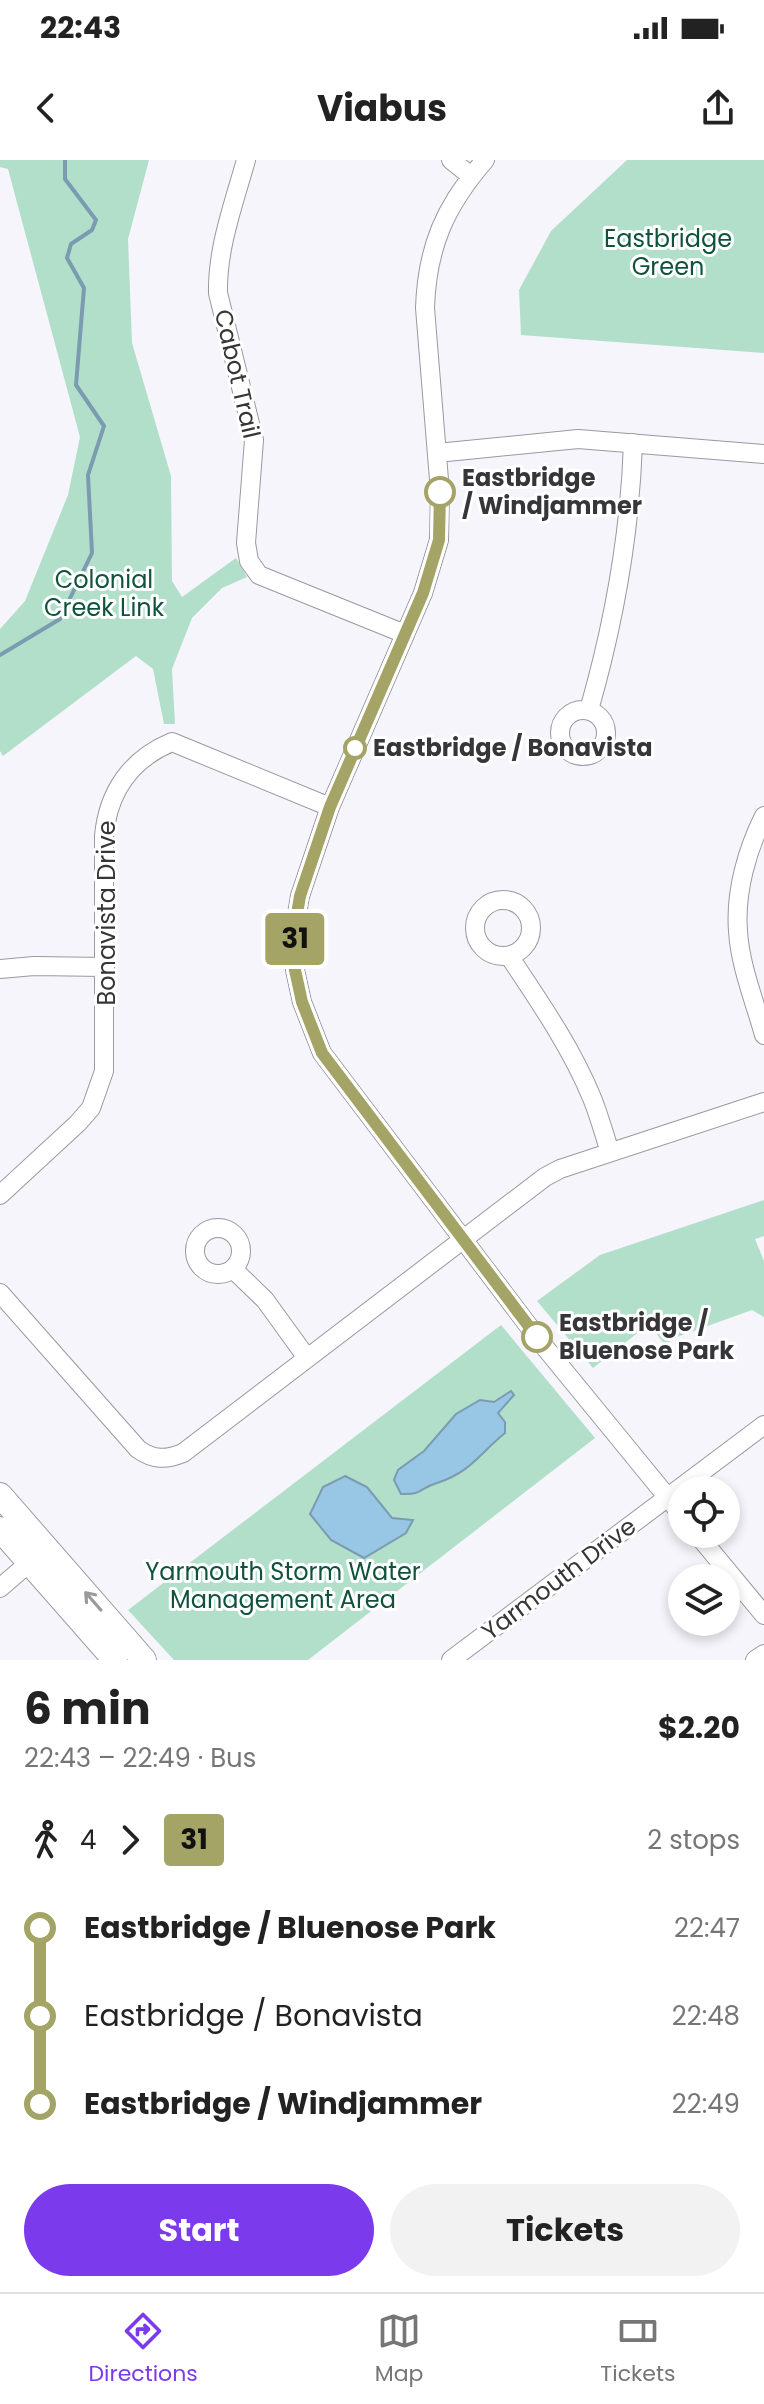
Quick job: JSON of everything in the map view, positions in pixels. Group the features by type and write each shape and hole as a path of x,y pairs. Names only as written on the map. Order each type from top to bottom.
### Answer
{"main road":[{"path":"0,1495 38,1555 115,1660"},
{"path":"0,1529 38,1555 144,1660"}],"street":[{"name":"Cabot Trail","path":"246,160 223,243 218,293 254,440 246,543 249,561 259,575 405,634"},
{"path":"451,160 471,176"},
{"path":"485,160 454,199 440,228 426,285 425,308 440,492 439,540 423,593 330,807 300,896 294,932 295,970 302,1002 322,1053 543,1345 668,1498"},
{"path":"437,453 578,439 764,454"},
{"path":"589,710 606,651 619,580 633,443"},
{"name":"Bonavista Drive","path":"0,1195 65,1137 91,1108 104,1071 106,813 113,793 122,782 159,748 172,742 330,807"},
{"path":"764,816 752,841 739,897 738,932 764,1035"},
{"path":"509,956 546,1011 574,1062 592,1098 610,1152"},
{"path":"0,969 105,967"},
{"path":"0,1293 138,1449 148,1457 168,1459 183,1453 545,1177 560,1169 764,1102"},
{"path":"233,1269 265,1300 307,1358"},
{"name":"Yarmouth Drive","path":"697,1476 764,1425"},
{"name":"Yarmouth Drive","path":"451,1660 668,1498"},
{"path":"709,1548 764,1615"},
{"path":"0,1588 38,1555"},
{"path":"755,1660 764,1654"}],"green space":[{"name":"Colonial Creek Link","path":"0,160 149,160 128,239 132,343 171,476 172,581 182,597 236,558 247,577 222,588 192,618 172,669 175,724 164,724 153,669 136,656 3,756 0,751 0,629 25,601 68,495 80,437 8,169 0,167"},
{"name":"Eastbridge Green","path":"627,160 764,160 764,353 521,335 519,290 551,231"},
{"path":"764,1200 764,1236 755,1239 764,1261 764,1317 752,1310 674,1338 665,1345 649,1324 593,1368 537,1301 600,1255"},
{"name":"Yarmouth Storm Water Management Area","path":"501,1325 595,1438 308,1660 174,1660 128,1610"}],"water":[{"path":"511,1391 514,1395 498,1413 505,1422 505,1433 449,1479 418,1492 401,1494 394,1480 398,1470 424,1451 456,1414 480,1400 494,1402"},
{"path":"345,1476 367,1487 392,1518 413,1520 406,1533 364,1558 331,1540 310,1514 323,1487"}],"waterway":[{"path":"0,655 60,619 92,553 88,475 104,426 76,385 84,288 67,258 71,244 92,230 96,220 65,179 65,160"}],"bus line":[{"name":"31","path":"440,492 439,540 423,593 330,807 300,896 294,932 295,970 302,1002 322,1053 537,1337"}],"place":[{"name":"Eastbridge / Windjammer","path":"440,492"},
{"name":"Eastbridge / Bonavista","path":"355,748"},
{"name":"Eastbridge / Bluenose Park","path":"537,1337"}]}
